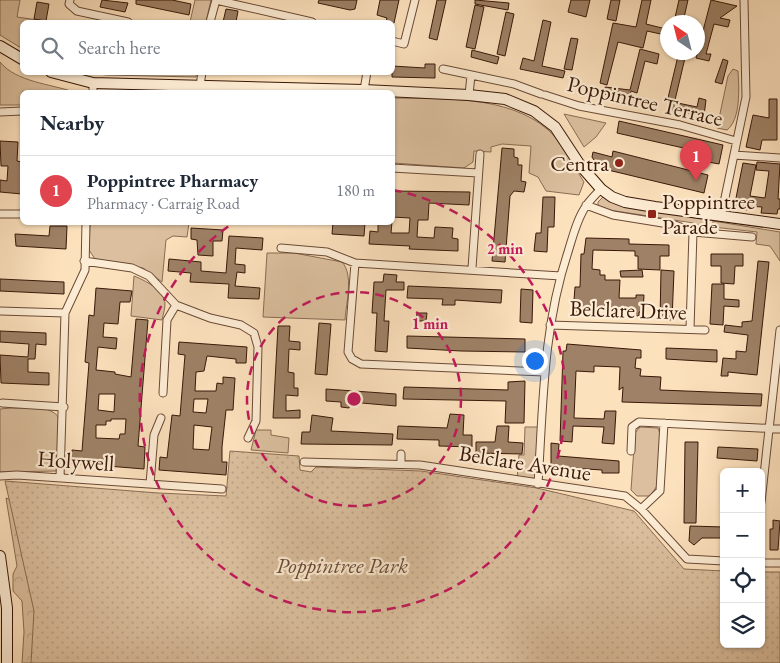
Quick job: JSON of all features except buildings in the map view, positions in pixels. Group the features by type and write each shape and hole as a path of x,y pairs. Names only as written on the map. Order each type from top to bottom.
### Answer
{"street":[{"path":"70,0 70,4 77,11 119,20"},
{"path":"211,20 216,0 303,20"},
{"path":"395,42 404,44 415,0"},
{"path":"721,217 746,97 744,0"},
{"path":"0,46 20,58"},
{"name":"Poppintree Terrace","path":"443,69 514,84 579,106 680,125 736,141"},
{"path":"469,95 471,74"},
{"path":"59,75 93,88 200,86 364,90 366,75"},
{"path":"200,86 202,75"},
{"path":"395,91 469,95 505,99 534,111 555,127 580,165 601,189 612,197 626,202 780,224"},
{"path":"0,112 20,111"},
{"path":"472,268 480,154"},
{"path":"734,155 780,158"},
{"path":"395,168 478,173"},
{"name":"Belclare Drive","path":"538,484 544,372 550,325 561,276 577,224 586,205 601,189"},
{"path":"586,205 613,215 675,225 693,232 752,237"},
{"path":"0,214 20,214"},
{"path":"60,478 64,407 65,313 85,270 86,225"},
{"path":"690,328 693,232"},
{"path":"281,248 327,252 355,262 405,267 472,268 561,276"},
{"path":"84,261 132,268 149,276 176,305 210,318 241,325 254,333 257,340 256,421 248,438"},
{"path":"355,262 348,352 352,359 361,364 544,372"},
{"path":"163,393 167,320 176,305"},
{"path":"0,311 65,313"},
{"name":"Belclare Drive","path":"550,325 706,330"},
{"path":"764,468 778,361 780,330"},
{"path":"2,403 64,407"},
{"path":"150,484 154,435 161,418"},
{"path":"631,451 632,427 639,422 780,429"},
{"path":"641,509 660,491 664,424"},
{"path":"401,454 402,464"},
{"name":"Belclare Avenue","path":"304,462 420,465 625,496 641,509 687,559 720,561"},
{"name":"Holywell","path":"0,476 60,478 222,489"},
{"path":"0,556 7,608 7,663"},
{"path":"765,563 780,563"}],"green space":[{"path":"0,0 20,0 17,17 37,20 20,20 20,48 0,35"},
{"path":"195,0 211,0 206,20 190,20"},
{"path":"0,62 7,69 24,78 66,90 20,90 20,105 0,105"},
{"path":"733,69 738,71 738,103 735,119 727,130 717,128 728,76"},
{"path":"107,75 196,75 196,77"},
{"path":"395,98 473,101 513,110 531,118 552,134 584,182 579,195 546,191 538,177 529,173 531,146 502,144 491,147 491,152 474,151 473,162 464,168 395,163"},
{"path":"564,114 606,123 596,137 584,147"},
{"path":"604,196 709,219 708,224 703,227 693,223 603,209 598,206 598,202"},
{"path":"713,221 780,232 780,261 770,246 756,244 757,232 713,227"},
{"path":"90,225 189,225 187,237 173,236 166,240 162,282 143,268 95,259 89,250"},
{"path":"267,253 294,253 342,262 348,274 348,298 345,320 263,317"},
{"path":"134,276 153,286 162,294 165,304 162,320 131,316"},
{"path":"0,409 47,409 58,416 61,422 57,471 0,472"},
{"path":"525,427 540,427 537,483 517,480 519,455 524,455"},
{"path":"640,427 658,428 661,436 657,486 650,496 637,496 631,490 635,433"},
{"path":"256,430 271,430 271,435 289,438 288,453 251,450"},
{"name":"Poppintree Park","path":"230,451 299,456 300,470 311,472 316,467 421,471 537,488 634,511 684,569 720,571 720,648 765,648 765,572 780,572 780,663 31,663 34,611 5,481 158,493 226,496"},
{"path":"6,498 19,503 36,612 33,663 22,663 24,632 22,601 13,591 13,574 17,566"}],"place":[{"name":"Centra","path":"619,163"},
{"name":"Poppintree Pharmacy","path":"696,181"},
{"name":"Poppintree Parade","path":"652,214"}]}
